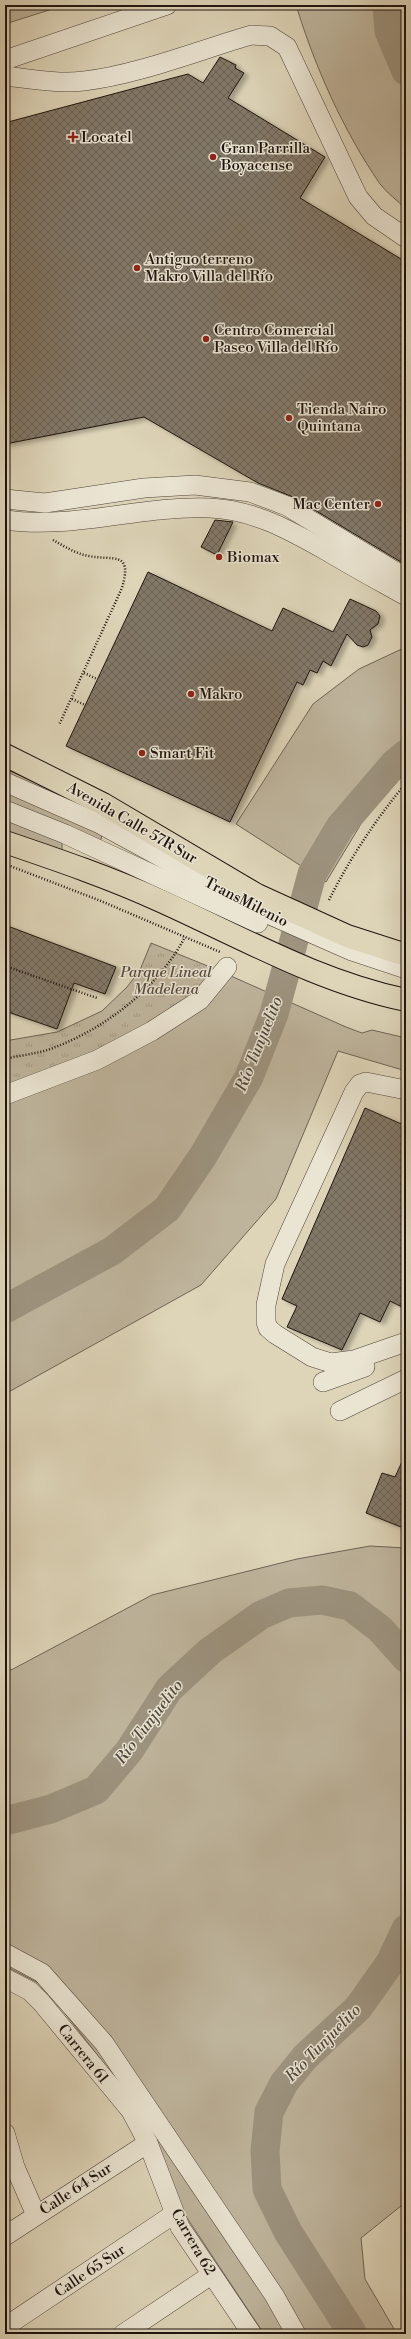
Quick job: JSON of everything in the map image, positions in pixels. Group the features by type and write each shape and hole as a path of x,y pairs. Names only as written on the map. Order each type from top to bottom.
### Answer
{"highway":[{"path":"5,738 56,779"},
{"name":"Avenida Calle 57R Sur","path":"5,755 56,779 103,804 251,916"},
{"path":"5,842 79,868 161,900 251,916 316,945 405,996"},
{"path":"251,916 316,945 377,947 406,955"}],"street":[{"path":"5,60 167,5"},
{"path":"5,76 46,81 84,81 127,72 252,35 270,36 288,47 358,197 374,216 406,238"},
{"path":"5,499 45,503 144,488 195,485 250,492 287,506 406,578"},
{"path":"10,520 56,522 176,509 210,508 244,512 279,524 406,596"},
{"name":"TransMilenio","path":"5,782 98,823 251,916"},
{"name":"TransMilenio","path":"5,810 65,834 251,916"},
{"path":"316,945 352,951 406,968"},
{"path":"5,1095 97,1060 152,1031 200,1000 226,961"},
{"path":"406,1090 366,1082 360,1084 354,1092 275,1264 266,1305 266,1322 268,1328 312,1357 331,1363 354,1360 406,1342"},
{"path":"323,1382 406,1352"},
{"path":"340,1411 406,1379"},
{"path":"5,1953 42,1973 104,2043 274,2295 296,2334"},
{"name":"Carrera 61","path":"5,1978 30,1991 42,2002 131,2111 148,2143"},
{"path":"5,2133 15,2166 36,2215"},
{"name":"Carrera 62","path":"148,2143 174,2214 192,2247 252,2334"},
{"name":"Calle 64 Sur","path":"5,2236 148,2143"},
{"name":"Calle 65 Sur","path":"5,2327 174,2214"},
{"path":"123,2334 211,2275"}],"path":[{"path":"47,537 81,554 117,558 124,564 126,574 122,588 59,725"},
{"path":"84,673 97,679"},
{"path":"72,699 85,705"},
{"path":"329,900 342,872 388,805 406,783"},
{"path":"5,864 185,937 226,961"},
{"path":"5,1059 52,1048 106,1022 144,990 176,954 185,937"},
{"path":"5,966 97,998"}],"green space":[{"path":"5,5 65,5 5,24"},
{"path":"296,5 406,5 406,209 380,184 342,120 321,75"},
{"path":"406,647 406,772 364,819 326,882 236,824 313,704 359,669"},
{"path":"5,769 64,794 74,807 5,777"},
{"path":"5,791 102,834 100,844 5,804"},
{"path":"5,819 62,839 62,853 5,832"},
{"name":"Parque Lineal Madelena","path":"151,943 215,969 156,1035 5,1103 5,1041 57,1032 102,1011 127,987 140,970"},
{"path":"215,969 362,1033 372,1030 406,1038 406,1071 338,1051 276,1199 201,1285 5,1394 5,1103"},
{"path":"370,1546 406,1548 406,2202 361,2238 365,2279 397,2334 264,2334 183,2212 149,2122 44,1986 5,1966 5,1672 152,1595 297,1559"}],"building":[{"name":"Centro Comercial Paseo Villa del Río","path":"220,57 236,65 235,68 244,73 228,98 325,157 300,198 406,262 406,565 293,497 258,483 144,417 5,444 5,128 8,122 188,74 203,83"},
{"path":"215,520 233,522 217,555 201,547"},
{"name":"Makro","path":"148,572 272,631 283,608 333,632 350,599 376,611 380,616 378,624 370,630 372,637 368,645 363,647 357,645 347,634 331,666 323,661 317,673 310,670 303,685 297,682 230,822 66,746"},
{"path":"5,925 116,967 105,994 74,983 57,1029 5,1011"},
{"path":"365,1108 406,1126 406,1309 390,1301 380,1322 360,1313 342,1350 287,1327 297,1306 282,1299"},
{"path":"406,1453 406,1529 366,1513 382,1473 395,1477"}],"waterway":[{"name":"Río Tunjuelito","path":"387,5 389,31 406,71"},
{"name":"Río Tunjuelito","path":"5,1309 112,1251 167,1209 203,1156 249,1077 274,1014 312,874 340,827 394,764 406,754"},
{"name":"Río Tunjuelito","path":"5,1821 51,1809 96,1790 129,1751 169,1689 210,1651 261,1615 289,1603 322,1600 350,1606 380,1629 406,1658"},
{"name":"Río Tunjuelito","path":"353,2334 288,2232 267,2189 265,2151 269,2112 284,2083 305,2057 358,2008 390,1963 406,1929"}],"place":[{"name":"Locatel","path":"73,137"},
{"name":"Gran Parrilla Boyacense","path":"213,157"},
{"name":"Antiguo terreno Makro Villa del Río","path":"137,268"},
{"name":"Centro Comercial Paseo Villa del Río","path":"206,339"},
{"name":"Tienda Nairo Quintana","path":"289,418"},
{"name":"Mac Center","path":"378,504"},
{"name":"Biomax","path":"219,557"},
{"name":"Makro","path":"191,694"},
{"name":"Smart Fit","path":"142,753"}]}
